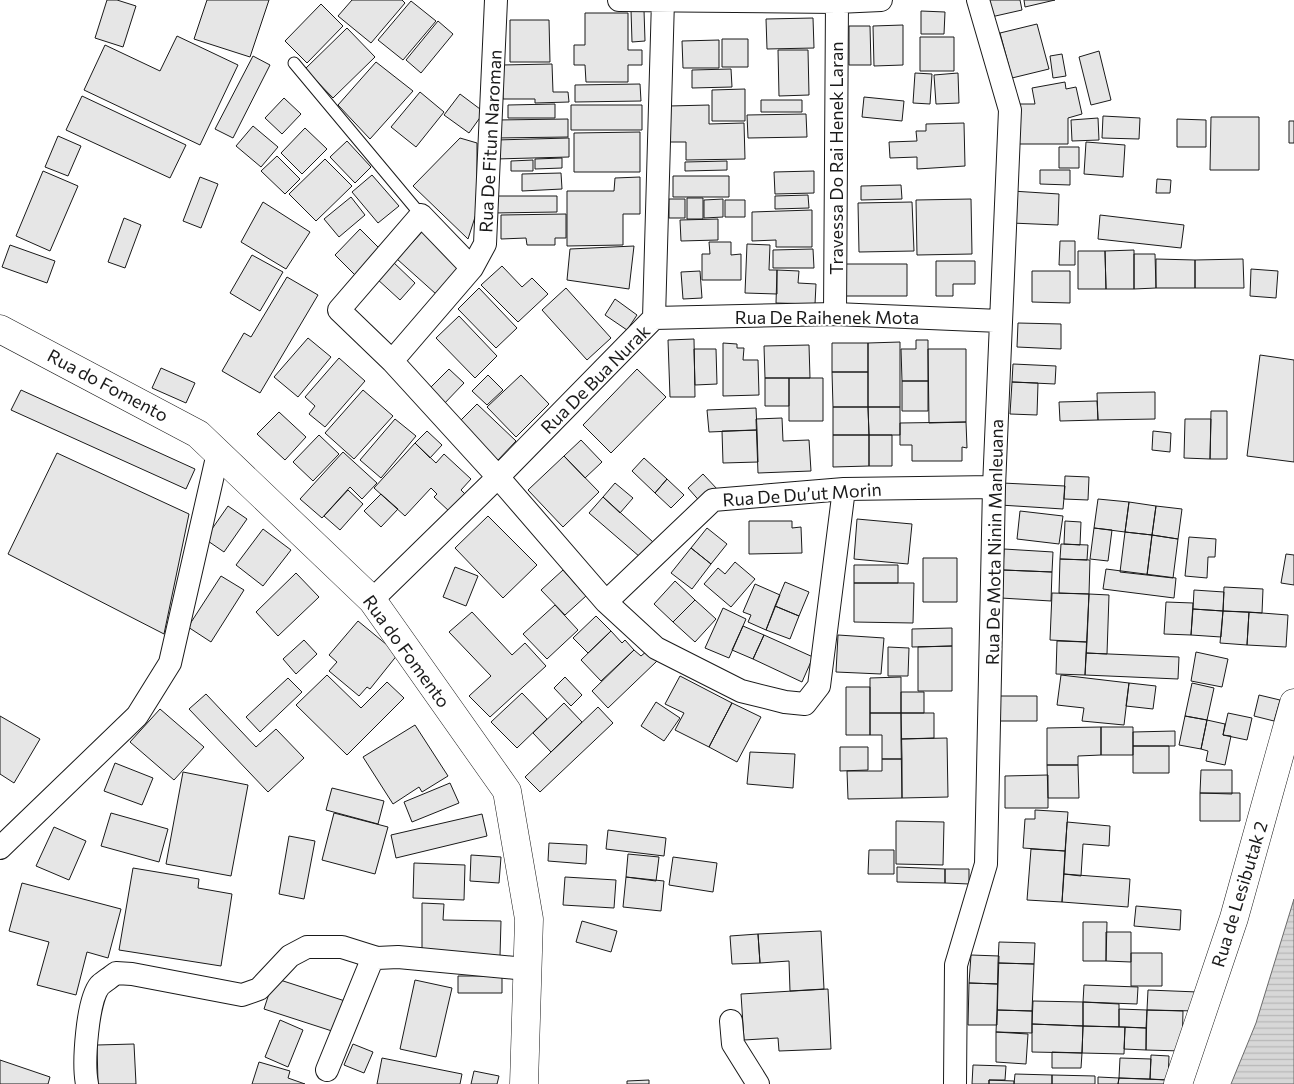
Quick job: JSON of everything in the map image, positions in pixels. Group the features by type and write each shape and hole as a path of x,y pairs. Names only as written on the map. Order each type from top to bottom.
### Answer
{"street":[{"name":"Rua De Fitun Naroman","path":"392,361 472,268 485,244 496,0"},
{"path":"619,0 837,2 881,0"},
{"name":"Rua De Bua Nurak","path":"372,600 498,477 654,318 664,0"},
{"name":"Rua De Mota Ninin Manleuana","path":"955,1084 956,965 986,864 994,487 1010,110 978,0"},
{"name":"Travessa Do Rai Henek Laran","path":"835,314 837,2"},
{"path":"472,268 421,215 339,310 392,361 498,477 606,602 656,648 740,691 785,702 805,704 819,686 844,488"},
{"name":"Rua De Raihenek Mota","path":"654,318 835,314 1000,321"},
{"name":"Rua do Fomento","path":"0,328 198,434 372,600 508,791 528,919 524,1084"},
{"path":"0,848 137,716 170,663 218,453"},
{"name":"Rua De Du’ut Morin","path":"606,602 713,500 844,488 994,487"},
{"name":"Rua de Lesibutak 2","path":"1178,1084 1234,918 1294,703"},
{"path":"87,1084 86,1055 92,1000 100,986 116,973 132,974 242,996 259,989 290,956 306,948 342,947 378,958 398,956 526,969"},
{"path":"327,1070 371,962 378,958"},
{"path":"731,1021 733,1044 758,1084"}],"lane":[{"path":"294,63 421,215"}],"shaded area":[{"path":"1294,899 1294,1084 1231,1084 1256,1023"}],"building":[{"path":"107,0 117,0 136,6 123,47 95,38"},
{"path":"207,0 269,0 250,57 194,39"},
{"path":"352,0 402,0 405,3 371,43 338,16"},
{"path":"987,0 1020,0 1022,10 991,17"},
{"path":"1024,0 1055,0 1025,7"},
{"path":"411,1 436,21 403,60 378,40"},
{"path":"321,4 343,26 307,63 285,41"},
{"path":"631,10 644,10 645,41 632,42"},
{"path":"921,11 945,12 944,34 921,34"},
{"path":"585,13 628,13 628,50 642,50 642,65 628,65 628,82 586,82 585,65 574,65 574,45 585,45"},
{"path":"813,18 814,48 767,49 766,19"},
{"path":"510,20 549,20 550,62 510,62"},
{"path":"438,21 453,34 421,73 406,60"},
{"path":"1037,24 1049,69 1012,78 1000,33"},
{"path":"903,25 903,65 874,66 873,26"},
{"path":"849,26 870,26 871,65 849,65"},
{"path":"347,28 375,57 333,98 305,69"},
{"path":"177,36 238,65 200,145 84,90 105,45 160,71"},
{"path":"920,37 954,37 954,71 920,71"},
{"path":"722,39 748,39 748,67 722,67"},
{"path":"719,40 719,68 683,68 682,41"},
{"path":"778,50 808,50 809,95 779,96"},
{"path":"1099,51 1111,100 1091,105 1079,57"},
{"path":"1062,54 1066,76 1053,78 1050,56"},
{"path":"253,56 270,65 233,138 215,129"},
{"path":"376,62 413,91 370,139 338,105"},
{"path":"552,64 553,92 568,92 569,102 535,103 535,99 503,99 502,65"},
{"path":"731,69 732,87 692,88 692,70"},
{"path":"915,73 932,74 930,104 913,103"},
{"path":"958,73 959,103 936,104 934,75"},
{"path":"1065,82 1066,89 1076,87 1082,114 1068,118 1068,144 1019,144 1018,104 1035,104 1032,88"},
{"path":"640,84 641,101 575,102 575,85"},
{"path":"745,89 745,121 712,121 712,90"},
{"path":"420,92 444,112 416,147 391,127"},
{"path":"460,94 484,112 469,133 444,115"},
{"path":"82,96 186,145 170,178 66,130"},
{"path":"864,97 904,101 902,121 862,117"},
{"path":"284,98 301,114 282,134 265,118"},
{"path":"761,100 802,100 802,112 761,112"},
{"path":"555,104 555,118 508,118 508,105"},
{"path":"571,105 642,105 642,130 571,130"},
{"path":"709,105 709,124 744,123 745,159 686,160 686,142 670,142 669,106"},
{"path":"806,114 807,137 748,138 747,115"},
{"path":"1103,116 1140,118 1139,139 1102,138"},
{"path":"1211,117 1259,117 1259,170 1210,170"},
{"path":"1098,118 1099,140 1072,141 1071,120"},
{"path":"568,119 568,137 497,138 497,120"},
{"path":"1177,119 1206,120 1206,147 1177,147"},
{"path":"1289,121 1294,121 1294,143 1289,143"},
{"path":"964,123 965,166 917,169 917,157 890,158 889,142 917,141 916,131 926,131 926,124"},
{"path":"253,126 278,147 261,167 236,146"},
{"path":"305,128 327,149 302,174 281,153"},
{"path":"640,132 640,172 574,172 574,133"},
{"path":"58,136 81,146 68,176 45,167"},
{"path":"460,138 477,143 477,211 468,239 413,186"},
{"path":"569,138 569,157 496,159 496,140"},
{"path":"347,141 371,167 355,183 330,157"},
{"path":"1086,142 1125,145 1123,177 1084,174"},
{"path":"1059,147 1079,147 1079,168 1059,168"},
{"path":"277,156 300,179 285,194 261,171"},
{"path":"562,158 562,168 535,169 535,159"},
{"path":"325,159 352,186 316,221 289,194"},
{"path":"533,160 533,171 511,171 511,161"},
{"path":"727,161 727,170 685,171 685,162"},
{"path":"1040,170 1070,170 1070,185 1040,184"},
{"path":"43,171 78,186 50,251 16,236"},
{"path":"814,171 814,193 775,194 774,172"},
{"path":"561,173 562,189 522,191 522,174"},
{"path":"372,175 399,206 378,223 352,192"},
{"path":"673,176 729,176 729,197 673,197"},
{"path":"200,177 218,184 201,228 183,221"},
{"path":"640,177 640,214 623,214 623,245 567,246 567,191 614,191 615,178"},
{"path":"1157,179 1171,180 1170,193 1156,193"},
{"path":"901,185 902,199 861,200 861,186"},
{"path":"1012,191 1059,194 1058,225 1011,223"},
{"path":"808,195 809,208 775,209 775,196"},
{"path":"493,196 557,196 557,212 493,213"},
{"path":"351,197 365,215 339,237 324,219"},
{"path":"687,198 703,198 703,219 687,219"},
{"path":"669,199 685,199 685,218 669,218"},
{"path":"723,199 723,217 704,218 704,200"},
{"path":"971,199 972,254 917,255 916,200"},
{"path":"725,200 745,200 745,217 725,217"},
{"path":"263,202 310,232 286,269 241,242"},
{"path":"912,202 914,251 859,252 858,203"},
{"path":"812,210 812,247 776,247 776,240 752,241 752,212"},
{"path":"566,214 566,238 555,238 555,245 527,245 526,238 501,239 501,215"},
{"path":"1100,215 1184,225 1181,248 1098,239"},
{"path":"124,218 141,225 125,268 108,262"},
{"path":"718,219 718,240 681,241 680,220"},
{"path":"360,229 380,249 355,275 335,255"},
{"path":"422,232 461,268 436,294 397,259"},
{"path":"1060,241 1075,241 1075,265 1059,265"},
{"path":"709,242 731,242 731,255 741,254 741,280 702,280 702,254 710,254"},
{"path":"747,244 770,245 769,270 777,270 777,294 745,293"},
{"path":"10,245 55,261 47,283 2,267"},
{"path":"634,246 629,289 567,280 570,249"},
{"path":"813,249 814,268 773,268 773,250"},
{"path":"1134,250 1134,289 1106,289 1105,251"},
{"path":"1078,251 1105,251 1106,289 1078,289"},
{"path":"1134,254 1155,254 1156,288 1134,289"},
{"path":"252,255 283,272 260,311 230,293"},
{"path":"1156,259 1195,260 1195,288 1156,288"},
{"path":"1243,259 1244,288 1195,288 1195,260"},
{"path":"392,261 415,283 400,300 376,278"},
{"path":"936,261 975,261 975,284 953,284 953,296 936,296"},
{"path":"846,264 907,264 907,296 845,296"},
{"path":"502,266 522,287 532,278 548,294 518,322 481,285"},
{"path":"1251,269 1278,271 1276,298 1250,296"},
{"path":"777,270 799,271 798,283 816,284 815,304 776,303"},
{"path":"700,271 702,298 683,299 681,272"},
{"path":"1032,271 1070,271 1070,303 1032,302"},
{"path":"287,277 318,295 260,393 222,371 244,333 251,337"},
{"path":"479,288 517,328 496,348 458,309"},
{"path":"566,288 611,338 587,360 542,310"},
{"path":"615,299 637,315 627,330 605,315"},
{"path":"459,316 497,356 475,378 436,338"},
{"path":"1018,323 1061,324 1061,349 1017,347"},
{"path":"308,338 331,357 298,397 274,377"},
{"path":"694,339 695,397 670,397 668,340"},
{"path":"916,340 928,340 928,381 902,381 901,349 916,349"},
{"path":"900,342 900,407 868,407 868,343"},
{"path":"723,343 737,344 737,348 744,348 743,360 758,360 759,395 723,396"},
{"path":"832,343 868,343 868,372 832,372"},
{"path":"809,345 810,378 765,378 764,346"},
{"path":"694,349 716,349 717,384 695,385"},
{"path":"928,349 966,349 966,422 929,423"},
{"path":"1260,355 1294,360 1294,462 1247,456"},
{"path":"339,358 365,381 325,427 309,414 315,406 305,397"},
{"path":"1013,364 1056,366 1055,384 1012,382"},
{"path":"161,368 195,383 186,403 152,388"},
{"path":"449,369 464,383 442,406 427,391"},
{"path":"637,369 666,397 611,453 583,425"},
{"path":"832,372 868,372 868,407 833,407"},
{"path":"488,375 503,390 487,405 472,391"},
{"path":"521,375 549,404 516,437 487,407"},
{"path":"765,378 789,378 789,406 765,406"},
{"path":"789,378 823,378 823,421 789,421"},
{"path":"902,381 928,381 928,411 902,411"},
{"path":"1012,382 1038,383 1037,415 1010,414"},
{"path":"21,390 195,469 186,489 11,410"},
{"path":"363,390 393,416 354,459 325,433"},
{"path":"1155,392 1155,419 1098,420 1097,393"},
{"path":"1097,401 1098,420 1060,421 1059,402"},
{"path":"477,404 516,441 498,460 459,422"},
{"path":"833,407 868,407 869,435 833,435"},
{"path":"868,407 900,407 900,435 869,435"},
{"path":"756,408 757,430 709,432 707,410"},
{"path":"1211,411 1227,411 1227,459 1210,459"},
{"path":"279,412 306,437 285,460 257,434"},
{"path":"782,418 783,441 809,440 811,471 758,473 756,419"},
{"path":"395,419 416,436 381,478 360,460"},
{"path":"1185,419 1211,419 1210,459 1184,458"},
{"path":"966,422 967,448 962,447 962,461 912,461 912,445 900,445 900,423"},
{"path":"757,430 758,462 723,463 722,431"},
{"path":"427,431 442,445 430,458 415,443"},
{"path":"1153,431 1171,433 1170,452 1152,450"},
{"path":"319,435 339,454 313,481 293,462"},
{"path":"833,435 869,435 869,466 833,467"},
{"path":"869,435 892,435 892,466 869,466"},
{"path":"581,440 602,462 585,478 564,456"},
{"path":"415,443 436,463 444,454 471,479 461,490 466,495 450,512 434,497 437,494 431,488 405,516 374,488"},
{"path":"343,452 377,483 362,499 350,487 322,518 300,499"},
{"path":"57,453 189,514 164,634 8,554"},
{"path":"564,456 599,492 563,527 528,490"},
{"path":"644,458 667,479 655,493 632,471"},
{"path":"703,474 718,490 703,505 688,488"},
{"path":"1065,476 1089,477 1088,500 1064,499"},
{"path":"667,479 684,495 671,508 655,493"},
{"path":"615,483 633,498 620,513 603,497"},
{"path":"1002,483 1065,486 1063,509 1000,505"},
{"path":"348,490 363,504 340,530 324,516"},
{"path":"381,494 398,509 381,527 364,511"},
{"path":"603,497 653,542 640,557 589,513"},
{"path":"1098,499 1129,502 1125,532 1094,528"},
{"path":"1129,502 1156,506 1152,535 1125,532"},
{"path":"228,506 247,519 224,552 205,539"},
{"path":"1156,506 1182,509 1178,539 1152,535"},
{"path":"1020,511 1063,516 1059,544 1017,539"},
{"path":"488,516 537,565 503,598 455,548"},
{"path":"857,519 912,524 908,564 854,559"},
{"path":"749,521 792,521 792,528 801,527 802,553 749,554"},
{"path":"1065,521 1081,522 1080,545 1064,544"},
{"path":"707,528 727,544 711,564 691,548"},
{"path":"1094,528 1112,530 1108,561 1090,559"},
{"path":"263,529 291,550 263,586 236,565"},
{"path":"1125,532 1152,535 1147,575 1120,572"},
{"path":"1152,535 1178,539 1173,578 1147,575"},
{"path":"1189,537 1216,539 1215,557 1208,557 1207,578 1185,576"},
{"path":"1061,544 1088,545 1087,560 1060,559"},
{"path":"691,548 711,564 692,589 671,573"},
{"path":"1004,549 1053,552 1052,572 1003,570"},
{"path":"1286,554 1294,555 1294,585 1281,583"},
{"path":"923,558 957,558 957,602 923,602"},
{"path":"1060,559 1090,560 1089,594 1059,593"},
{"path":"735,562 755,579 731,607 704,584 718,568 725,574"},
{"path":"854,565 898,565 898,583 854,583"},
{"path":"455,567 478,576 466,606 443,597"},
{"path":"1106,569 1176,578 1174,598 1103,589"},
{"path":"563,570 586,596 565,615 541,590"},
{"path":"1003,570 1052,572 1051,601 1001,598"},
{"path":"296,573 319,597 278,636 256,612"},
{"path":"221,576 244,590 211,642 188,627"},
{"path":"675,581 695,600 673,622 654,604"},
{"path":"785,582 809,592 799,616 775,606"},
{"path":"854,583 914,583 913,623 854,622"},
{"path":"755,584 780,595 766,630 748,622 751,615 743,612"},
{"path":"1224,587 1263,589 1262,613 1223,611"},
{"path":"1194,590 1224,592 1223,611 1193,609"},
{"path":"1052,593 1089,594 1087,642 1050,640"},
{"path":"1089,594 1109,595 1107,654 1086,653"},
{"path":"695,600 716,619 695,642 673,622"},
{"path":"1166,602 1193,603 1191,635 1164,634"},
{"path":"555,605 578,630 547,659 523,634"},
{"path":"775,606 799,616 790,639 766,630"},
{"path":"723,608 746,619 729,658 705,648"},
{"path":"1193,609 1223,611 1221,637 1191,635"},
{"path":"1223,611 1249,612 1247,645 1220,643"},
{"path":"472,612 512,655 525,643 546,666 490,717 469,696 491,676 449,632"},
{"path":"1249,612 1288,615 1286,647 1247,645"},
{"path":"596,616 611,631 588,653 573,638"},
{"path":"358,621 398,654 370,689 367,687 359,696 329,671 337,662 329,655"},
{"path":"743,626 764,635 753,659 732,650"},
{"path":"952,628 952,646 912,647 912,629"},
{"path":"611,631 622,643 625,640 634,650 601,681 581,660"},
{"path":"764,635 813,657 802,682 753,659"},
{"path":"838,635 884,638 881,674 836,672"},
{"path":"304,640 317,654 296,674 283,659"},
{"path":"1057,641 1087,642 1085,675 1056,674"},
{"path":"952,646 952,691 918,691 918,647"},
{"path":"888,647 909,648 908,676 888,676"},
{"path":"634,650 641,656 647,651 657,661 608,708 592,691"},
{"path":"1196,652 1228,659 1222,687 1191,681"},
{"path":"1086,653 1179,657 1178,679 1085,675"},
{"path":"327,675 361,708 387,682 404,698 347,755 296,705"},
{"path":"1061,675 1129,683 1124,725 1082,721 1084,708 1057,705"},
{"path":"680,676 732,703 709,747 675,730 684,713 665,704"},
{"path":"565,677 582,695 571,706 554,688"},
{"path":"901,677 901,713 870,713 870,678"},
{"path":"288,678 302,692 260,732 246,717"},
{"path":"1129,683 1156,686 1153,709 1126,706"},
{"path":"1192,683 1214,688 1207,720 1185,716"},
{"path":"846,687 870,687 870,735 846,735"},
{"path":"901,692 924,692 924,713 901,713"},
{"path":"522,693 547,719 517,748 491,722"},
{"path":"206,694 256,747 276,729 304,758 268,792 189,709"},
{"path":"1259,695 1280,700 1274,721 1254,716"},
{"path":"991,696 1037,696 1037,721 992,721"},
{"path":"656,702 680,718 664,741 641,726"},
{"path":"564,703 582,722 551,752 533,733"},
{"path":"732,703 761,717 737,762 709,747"},
{"path":"598,707 613,723 540,792 525,777"},
{"path":"160,709 204,747 174,780 130,742"},
{"path":"870,713 901,713 902,759 882,759 882,735 870,735"},
{"path":"901,713 934,713 934,738 901,739"},
{"path":"1228,713 1252,718 1247,740 1223,735"},
{"path":"0,716 40,739 14,783 0,774"},
{"path":"1185,716 1207,720 1201,749 1179,745"},
{"path":"1207,720 1225,724 1223,735 1231,736 1225,765 1206,761 1208,751 1201,749"},
{"path":"415,725 448,776 422,792 419,787 393,804 363,757"},
{"path":"1101,727 1133,727 1133,755 1101,755"},
{"path":"1101,727 1101,755 1078,756 1078,765 1047,765 1047,728"},
{"path":"1175,731 1175,746 1133,746 1133,732"},
{"path":"947,738 948,797 902,798 901,739"},
{"path":"1133,746 1169,746 1169,773 1133,773"},
{"path":"840,747 868,747 868,770 840,771"},
{"path":"750,752 795,754 793,788 747,784"},
{"path":"882,759 902,759 902,798 848,799 847,771 882,771"},
{"path":"115,763 153,778 142,805 104,791"},
{"path":"1047,765 1078,765 1079,798 1048,798"},
{"path":"1201,770 1232,770 1232,794 1200,793"},
{"path":"183,772 248,785 231,876 166,864"},
{"path":"1048,775 1048,808 1005,808 1005,776"},
{"path":"450,783 459,803 412,822 404,802"},
{"path":"332,788 384,801 378,824 326,810"},
{"path":"1200,793 1240,793 1240,821 1200,821"},
{"path":"1035,810 1068,812 1065,851 1023,848 1025,819 1035,819"},
{"path":"111,813 168,829 159,862 101,846"},
{"path":"334,813 388,827 375,874 322,860"},
{"path":"482,814 487,836 396,858 391,835"},
{"path":"896,821 944,822 943,865 896,864"},
{"path":"1067,822 1110,826 1109,846 1083,844 1081,876 1064,874"},
{"path":"54,827 86,841 69,880 36,866"},
{"path":"608,830 666,838 664,856 606,849"},
{"path":"289,836 315,841 304,899 279,894"},
{"path":"549,843 587,845 586,864 548,861"},
{"path":"1031,849 1065,851 1062,902 1027,900"},
{"path":"869,850 894,850 894,874 868,874"},
{"path":"628,854 659,857 656,881 626,877"},
{"path":"471,855 501,857 499,883 470,881"},
{"path":"673,857 717,863 713,892 669,885"},
{"path":"414,863 465,865 464,900 413,898"},
{"path":"897,867 945,869 945,883 897,882"},
{"path":"133,868 199,879 198,888 232,894 221,966 119,950"},
{"path":"945,869 969,869 969,884 945,883"},
{"path":"1064,874 1130,879 1128,907 1062,902"},
{"path":"565,877 616,880 614,908 563,905"},
{"path":"626,877 664,881 661,911 623,907"},
{"path":"22,883 121,909 108,958 87,952 76,995 37,985 49,942 9,931"},
{"path":"422,903 444,904 443,920 501,921 500,956 422,954"},
{"path":"1136,906 1181,910 1180,930 1134,926"},
{"path":"582,921 617,931 611,952 576,942"},
{"path":"1083,922 1107,922 1106,961 1083,961"},
{"path":"821,931 824,989 790,991 789,961 760,963 758,934"},
{"path":"1106,932 1131,932 1131,962 1106,961"},
{"path":"758,934 760,963 732,964 730,936"},
{"path":"999,942 1035,943 1034,964 998,963"},
{"path":"1131,953 1162,953 1162,986 1131,986"},
{"path":"971,955 999,956 998,984 969,983"},
{"path":"998,963 1034,964 1032,1011 997,1010"},
{"path":"458,976 502,976 502,993 458,993"},
{"path":"274,978 345,1001 335,1032 264,1009"},
{"path":"415,980 452,988 436,1057 400,1049"},
{"path":"969,983 998,984 997,1025 968,1025"},
{"path":"1084,985 1138,987 1137,1004 1083,1002"},
{"path":"828,989 831,1049 779,1051 778,1038 744,1040 741,994"},
{"path":"1148,990 1198,992 1197,1011 1147,1010"},
{"path":"1033,1001 1083,1002 1083,1026 1032,1024"},
{"path":"1083,1002 1119,1004 1119,1027 1083,1026"},
{"path":"1119,1009 1147,1010 1146,1028 1119,1027"},
{"path":"997,1010 1032,1011 1032,1033 996,1032"},
{"path":"1147,1010 1183,1011 1182,1051 1146,1050"},
{"path":"280,1020 303,1030 288,1067 265,1057"},
{"path":"1032,1024 1083,1026 1082,1053 1032,1052"},
{"path":"1083,1026 1125,1027 1124,1054 1082,1053"},
{"path":"1125,1027 1146,1028 1146,1050 1124,1049"},
{"path":"996,1032 1028,1034 1026,1064 996,1062"},
{"path":"134,1044 136,1084 98,1084 97,1045"},
{"path":"353,1044 373,1052 364,1073 344,1065"},
{"path":"1052,1052 1082,1053 1081,1068 1052,1068"},
{"path":"1151,1055 1169,1056 1168,1080 1150,1079"},
{"path":"382,1058 462,1074 460,1084 377,1084"},
{"path":"1120,1058 1151,1059 1150,1079 1119,1078"},
{"path":"0,1060 50,1077 48,1084 0,1084"},
{"path":"259,1062 290,1071 288,1078 305,1084 252,1084"},
{"path":"973,1065 1006,1066 1005,1080 989,1080 989,1084 972,1084"},
{"path":"474,1071 499,1076 497,1084 471,1084"},
{"path":"1015,1074 1052,1075 1052,1084 1014,1084"},
{"path":"1052,1075 1095,1076 1095,1084 1052,1084"},
{"path":"1098,1077 1119,1078 1118,1084 1098,1084"},
{"path":"1119,1078 1168,1080 1168,1084 1118,1084"},
{"path":"649,1080 649,1084 627,1084 627,1081"},
{"path":"989,1080 1014,1081 1014,1084 989,1084"}]}
